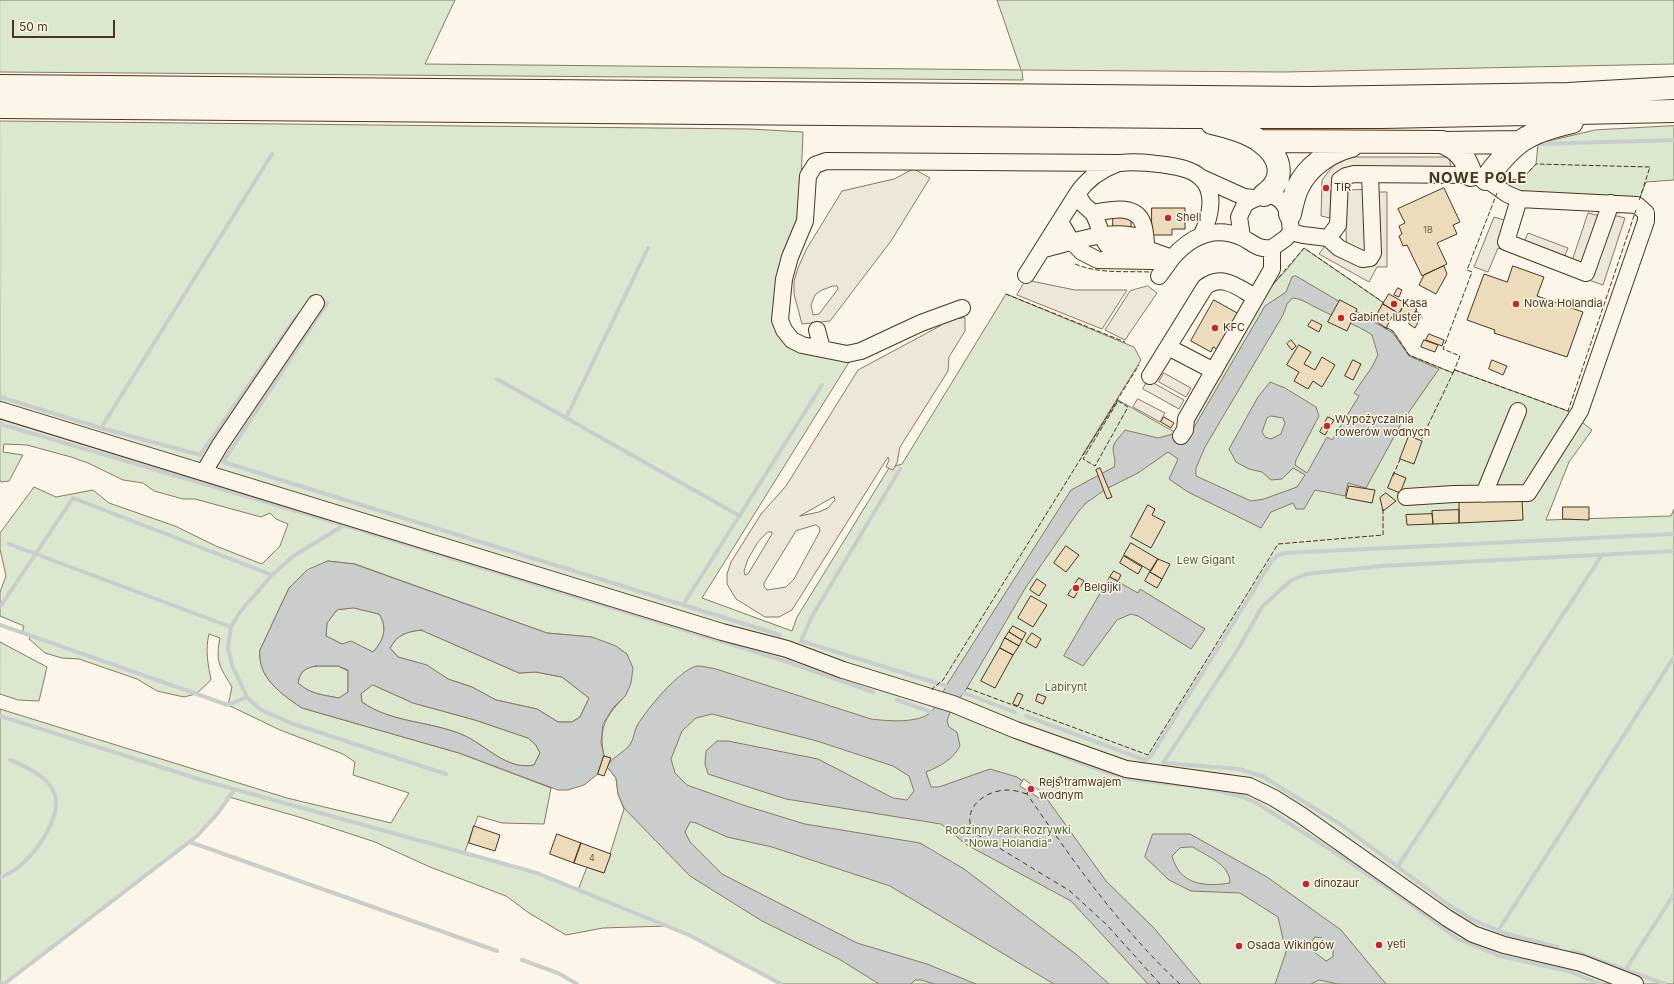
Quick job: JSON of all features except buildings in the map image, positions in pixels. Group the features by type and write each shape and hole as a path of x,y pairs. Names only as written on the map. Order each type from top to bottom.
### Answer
{"highway":[{"path":"0,86 1309,98 1560,94 1674,88"},
{"path":"0,107 1187,117 1383,117 1674,111"},
{"path":"1442,142 1455,148 1461,154 1473,176 1502,157 1517,142 1543,130 1613,113"},
{"path":"1187,117 1225,126 1260,141 1271,151 1277,162 1279,173 1275,185 1259,197"},
{"path":"1260,141 1361,143 1517,142"},
{"path":"1291,223 1297,188 1314,164 1345,148 1361,143"}],"street":[{"path":"962,308 921,323 861,351 848,354 822,349 792,340 784,330 780,320 784,279 790,257 805,220 808,176 815,165 826,161 900,160 1120,163 1138,161 1181,168 1244,198 1259,197 1280,200 1291,223 1303,236 1328,238 1339,248 1362,259 1370,258 1372,253 1370,174"},
{"path":"1026,276 1084,184 1103,169 1120,163"},
{"path":"1328,238 1338,225 1340,180 1346,176 1354,174 1473,176 1507,194 1519,198 1637,205 1645,210 1647,217 1580,411 1528,494 1406,497"},
{"path":"1202,178 1211,201 1207,224 1202,234"},
{"path":"1077,194 1084,205 1093,213 1099,222 1102,234"},
{"path":"1242,237 1239,224 1241,210 1245,204 1259,197"},
{"path":"1519,198 1506,242 1586,273 1611,203"},
{"path":"1093,213 1113,209 1131,210 1141,217 1145,238"},
{"path":"1060,222 1072,242 1082,252 1098,260 1152,261 1172,258"},
{"path":"1159,276 1182,245 1202,234 1214,232 1228,233 1242,237 1256,247 1272,248 1286,238 1291,223"},
{"path":"1044,249 1102,234 1131,234 1145,238 1172,258"},
{"path":"1181,436 1185,430 1186,419 1272,269 1272,248"},
{"path":"1150,376 1205,287 1210,283 1219,280 1227,282 1255,297"},
{"path":"204,472 220,445 316,303"},
{"path":"817,330 822,349"},
{"path":"1168,347 1214,371"},
{"path":"0,410 722,632 787,649 843,670 946,702 1016,730 1126,769 1238,783 1258,790 1301,815 1447,918 1473,934 1504,945 1581,963 1635,984"},
{"path":"1484,494 1518,411"}],"green space":[{"path":"0,0 455,0 425,64 1021,70 997,0 1674,0 1674,64 1284,72 1022,70 1023,80 0,72"},
{"path":"0,121 750,129 803,132 800,208 776,325 851,359 702,598 792,631 797,617 889,468 902,464 1006,294 1134,347 1141,360 1082,456 1118,400 1185,438 1226,361 1267,291 1304,248 1384,303 1374,320 1393,331 1409,355 1453,373 1455,370 1568,411 1592,430 1569,462 1546,520 1671,516 1674,509 1674,984 781,984 689,935 666,926 603,928 566,935 529,913 506,896 430,867 375,842 299,817 229,797 218,813 197,836 4,984 0,983 0,709 287,798 391,823 409,793 353,775 355,762 343,754 280,730 228,705 232,687 224,674 218,659 220,638 209,634 207,651 211,680 196,694 184,697 157,691 137,679 79,659 62,658 45,653 29,639 30,636 22,633 24,626 0,616 0,592 6,576 0,549 0,533 34,487 56,497 93,490 109,503 175,526 216,546 262,564 280,546 288,524 276,519 270,513 261,517 195,499 183,499 154,491 143,483 123,480 88,463 27,445 4,444 3,452 23,455 9,481 1,482","holes":["328,561 355,564 547,633 592,637 626,695 613,709 605,722 602,737 604,756 610,758 607,767 616,778 618,794 624,809 604,873 587,867 578,890 537,873 464,854 478,816 502,823 544,824 551,788 459,753 302,708 279,691 266,677 260,660 260,650 289,588"]},
{"path":"1674,126 1674,180 1646,182 1637,205 1499,188 1503,179 1521,180 1536,164 1538,144 1540,143 1595,130"},
{"path":"354,608 379,614 382,619 384,634 380,643 373,652 364,648 342,644 326,636 327,623 337,610"},
{"path":"421,630 519,673 536,672 562,677 589,698 580,717 572,722 558,722 537,709 496,700 472,687 448,679 426,665 398,657 390,648 393,643 403,634"},
{"path":"0,642 47,667 39,701 18,700 0,694"},
{"path":"316,666 338,666 348,671 348,692 339,698 317,694 307,690 298,683 300,676 304,671"},
{"path":"373,685 413,703 475,720 528,738 536,745 540,753 534,765 524,766 515,764 497,756 472,739 451,730 398,718 373,709 362,702 361,694"}],"shaded area":[{"name":"TIR","path":"1350,157 1449,157 1451,167 1334,177 1331,186 1330,218 1321,216 1322,180 1333,166"},
{"path":"914,169 930,178 891,241 830,321 802,324 794,294 794,281 806,250 842,191 894,179","holes":["837,286 838,289 819,314 813,315 811,305 815,295 820,291"]},
{"path":"1345,188 1347,190 1377,189 1379,192 1387,192 1387,267 1377,267 1369,282 1319,254 1324,247 1323,245 1346,242"},
{"path":"1601,212 1625,218 1603,285 1498,248 1488,272 1474,267 1494,217 1518,224 1514,238 1524,242 1528,233 1568,248 1565,255 1572,261 1588,213 1600,216"},
{"path":"1296,276 1393,333 1409,356 1439,369 1402,422 1366,488 1348,483 1345,496 1315,490 1304,509 1296,509 1293,503 1271,512 1261,528 1188,492 1169,479 1178,459 1168,452 1138,473 1106,489 1086,503 1078,512 1026,587 964,693 953,704 947,721 949,727 957,732 960,746 954,755 946,762 926,772 931,787 939,787 990,769 1017,777 1047,799 1106,881 1154,928 1201,984 1148,984 1071,901 967,845 941,824 786,799 708,774 705,764 706,751 717,741 728,741 818,759 893,798 907,800 914,791 909,776 893,766 817,741 712,714 696,718 682,731 671,759 675,773 687,785 746,806 805,824 920,843 964,869 1077,955 1109,984 1054,984 890,886 772,847 727,837 696,823 690,822 685,832 690,842 722,874 857,943 927,964 976,984 935,984 915,980 911,984 879,984 839,959 762,921 690,876 624,808 618,794 616,778 607,767 609,763 632,741 636,728 641,719 655,701 673,682 690,669 697,666 716,669 871,719 903,721 920,718 927,715 936,705 946,686 1071,490 1114,467 1115,461 1113,447 1115,442 1125,430 1158,438 1173,434 1186,441 1265,306 1286,292 1292,277","holes":["1293,298 1304,301 1372,335 1378,355 1372,367 1354,393 1359,396 1332,440 1327,437 1307,473 1295,465 1296,460 1319,416 1316,407 1285,388 1270,382 1258,397 1229,449 1236,462 1249,469 1262,472 1271,480 1282,479 1293,468 1305,475 1297,487 1264,499 1251,501 1196,476 1196,468 1205,447 1283,315 1287,304","1271,416 1283,418 1285,423 1281,434 1271,439 1265,437 1262,432 1267,418"]},
{"path":"1026,280 1075,290 1127,290 1102,329 1017,295"},
{"path":"1148,286 1157,293 1125,340 1105,330 1130,291"},
{"path":"965,318 965,331 949,357 948,371 900,447 897,463 893,470 886,467 889,460 888,457 792,610 779,617 765,617 736,599 727,584 727,574 731,562 761,514 786,486 858,370 940,326 946,320","holes":["834,497 835,500 828,508 819,512 800,516","816,525 819,527 820,531 794,579 786,587 767,590 764,583 796,531","768,532 772,532 748,574 745,575 744,571 748,559 758,542"]},
{"path":"1164,373 1191,388 1186,397 1159,382"},
{"path":"1148,380 1184,400 1179,409 1143,389"},
{"path":"1138,399 1165,413 1160,422 1133,407"},
{"path":"328,561 354,564 547,633 592,637 616,646 627,654 633,668 631,683 626,695 613,708 603,724 601,742 604,756 598,774 584,785 568,790 558,790 459,753 302,708 294,703 279,691 266,677 260,660 260,650 289,588 307,570","holes":["354,608 379,614 382,619 384,634 380,643 373,652 351,641 342,644 326,636 327,623 337,610","421,630 519,673 536,672 562,677 589,698 580,717 572,722 558,722 537,709 496,700 472,687 448,679 427,665 398,657 390,648 399,637 407,633","338,666 348,670 348,692 339,698 317,694 307,690 298,683 302,673 306,669 312,667","373,685 413,703 475,720 528,738 536,745 540,753 534,765 524,766 515,764 497,756 472,739 451,730 398,718 373,709 362,702 361,694"]},
{"path":"1110,577 1138,593 1140,589 1205,629 1191,649 1138,616 1131,614 1117,620 1083,666 1064,656"},
{"path":"1153,834 1190,834 1267,877 1341,930 1386,984 1338,984 1319,980 1311,984 1275,984 1286,952 1278,917 1240,893 1191,891 1169,880 1145,857","holes":["1193,847 1222,866 1229,876 1230,883 1211,885 1202,884 1194,882 1181,873 1172,856 1180,848","1315,937 1322,938 1333,949 1333,957 1326,961 1309,948"]}],"pier":[{"path":"1024,779 1044,794 1041,799 1020,786"}],"waterway":[{"path":"1538,144 1674,140"},
{"path":"101,428 272,154"},
{"path":"566,418 648,248"},
{"path":"327,303 223,462 780,635"},
{"path":"0,397 101,428 200,455 297,316"},
{"path":"497,379 740,516"},
{"path":"683,605 822,385"},
{"path":"0,424 344,525 782,660 873,692"},
{"path":"900,469 811,618 801,641 946,686"},
{"path":"0,607 73,498 272,575"},
{"path":"344,525 292,557 272,575 240,612 231,627 228,648 232,665 247,697 261,710 291,723 446,774"},
{"path":"1026,716 1145,760 1151,756 1271,562 1278,555 1285,553 1674,534"},
{"path":"9,544 231,627"},
{"path":"1557,947 1507,934 1473,920 1449,905 1340,824 1262,776 1239,769 1163,763 1238,649 1262,607 1290,581 1306,574 1382,566 1674,551"},
{"path":"1398,866 1602,555"},
{"path":"0,625 228,705 247,697"},
{"path":"1498,931 1674,657"},
{"path":"964,693 1015,712"},
{"path":"897,700 931,712"},
{"path":"0,716 205,781 537,873 689,935 781,984"},
{"path":"1029,743 1091,767 1129,779 1206,788 1243,797 1260,805 1339,855 1391,890 1458,939 1500,956 1568,971 1601,984"},
{"path":"0,877 10,873 20,866 40,844 48,831 56,805 55,795 48,782 36,773 10,760"},
{"path":"0,983 4,984 197,836 218,813 234,790"},
{"path":"190,842 497,951"},
{"path":"1626,969 1674,894"},
{"path":"1573,951 1665,984"},
{"path":"522,960 558,973 577,984"}],"ferry route":[{"path":"1027,794 1008,790 991,793 984,797 977,802 970,815 970,823 973,832 1070,891 1107,925 1160,984"},
{"path":"1028,791 1027,794 1098,893 1137,940 1180,984"}],"fence":[{"path":"1501,184 1503,179 1521,180 1536,164 1650,167 1639,201"},
{"path":"1453,373 1460,356 1443,349 1472,272 1467,270 1497,193"},
{"path":"1455,370 1568,411 1636,210"},
{"path":"1274,283 1304,248 1384,303"},
{"path":"1075,264 1103,271 1150,272"},
{"path":"1006,294 1125,342"},
{"path":"1384,327 1393,331 1409,355 1453,373 1421,440"},
{"path":"933,690 932,689 943,680 1139,365"},
{"path":"1118,401 1128,407 1095,466 1083,459 1118,401"},
{"path":"1393,476 1401,457"},
{"path":"967,688 1148,755 1278,544 1383,535 1383,509"}],"place":[{"name":"TIR","path":"1326,188"},
{"name":"Shell","path":"1168,218"},
{"name":"Kasa","path":"1394,304"},
{"name":"Nowa Holandia","path":"1516,304"},
{"name":"Gabinet luster","path":"1341,318"},
{"name":"KFC","path":"1215,328"},
{"name":"Wypożyczalnia rowerów wodnych","path":"1327,426"},
{"name":"Belgijki","path":"1076,588"},
{"name":"Rejs tramwajem wodnym","path":"1031,789"},
{"name":"dinozaur","path":"1306,884"},
{"name":"yeti","path":"1379,945"},
{"name":"Osada Wikingów","path":"1239,946"}],"district":[{"name":"NOWE POLE","path":"1478,178"}],"park label":[{"name":"Lew Gigant","path":"1206,561"},
{"name":"Labirynt","path":"1066,688"},
{"name":"Rodzinny Park Rozrywki \"Nowa Holandia\"","path":"1008,837"}]}
